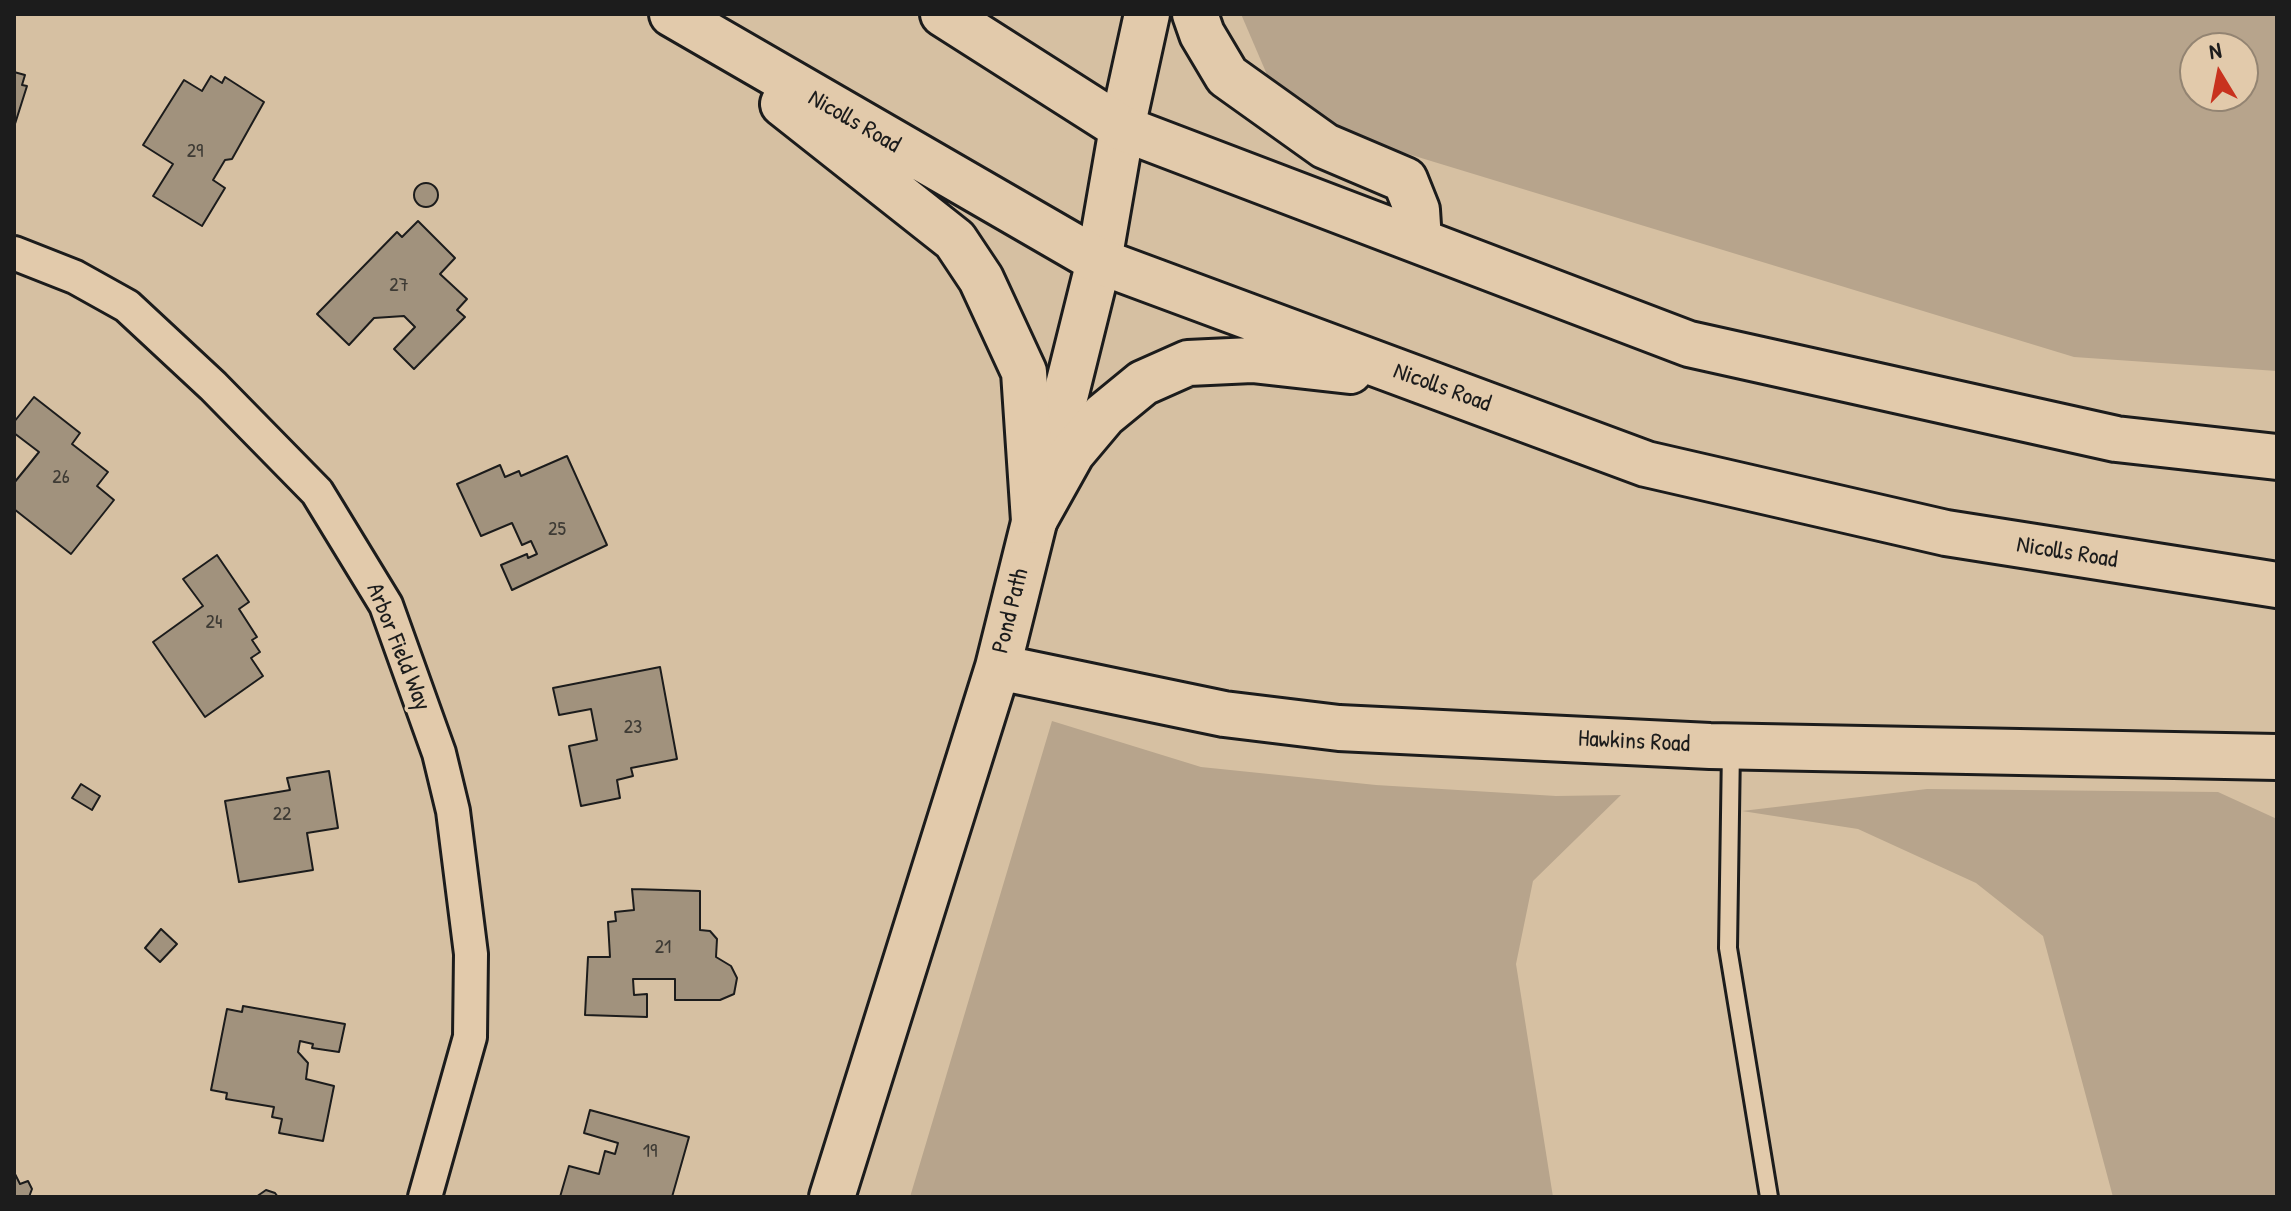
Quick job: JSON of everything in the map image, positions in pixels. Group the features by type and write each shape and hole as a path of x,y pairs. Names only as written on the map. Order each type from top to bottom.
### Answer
{"main road":[{"name":"Nicolls Road","path":"672,14 719,44 1099,261 1646,464 1946,533 2277,585"},
{"path":"943,14 1122,128 1689,344 2116,439 2277,457"},
{"name":"Pond Path","path":"832,1197 998,667 1099,261 1122,128 1147,14"},
{"path":"1195,14 1202,34 1227,76 1325,146 1405,180 1417,210 1419,241"},
{"path":"719,44 803,122 955,240 981,279 1024,372 1034,521"},
{"path":"1034,521 1072,453 1104,415 1143,383 1188,363 1252,360 1417,379"},
{"name":"Hawkins Road","path":"998,667 1224,714 1339,728 1731,746 2277,757"}],"street":[{"name":"Arbor Field Way","path":"14,253 75,277 127,306 213,386 317,492 386,605 439,753 453,811 471,954 470,1037 425,1197"}],"lane":[{"path":"1731,746 1728,948 1769,1197"}],"shaded area":[{"path":"1241,14 2277,14 2277,371 2074,357 1349,136 1268,77"},
{"path":"1052,721 1201,767 1376,785 1556,796 1621,795 1533,881 1516,964 1553,1197 910,1197"},
{"path":"1927,789 2218,792 2277,819 2277,1197 2113,1197 2043,936 1976,883 1858,829 1742,811"}],"building":[{"path":"14,72 25,75 22,85 27,86 14,127"},
{"path":"211,76 222,83 225,77 264,102 232,159 225,160 213,180 225,188 202,226 153,196 173,164 143,145 184,80 202,91"},
{"path":"426,183 437,190 438,195 431,206 426,207 415,200 414,195 421,184"},
{"path":"418,221 455,258 440,274 467,299 457,310 465,317 414,369 394,349 415,327 404,316 374,318 349,345 317,314 397,232 402,237"},
{"path":"34,397 80,433 72,444 108,472 97,486 114,500 71,554 14,509 14,483 39,452 14,433 14,422"},
{"path":"567,456 607,545 512,590 501,565 527,554 528,558 537,554 531,541 522,545 512,523 481,536 457,484 500,465 505,477 519,471 521,476"},
{"path":"217,555 249,602 239,609 257,637 252,640 260,652 251,658 263,676 205,717 153,642 203,606 183,579"},
{"path":"660,667 677,759 631,768 633,776 617,780 620,798 581,806 569,746 597,740 591,709 559,715 553,688"},
{"path":"329,771 338,828 307,833 313,870 239,882 225,801 290,790 287,778"},
{"path":"81,784 100,796 92,810 72,798"},
{"path":"632,889 700,891 700,930 710,931 717,939 716,957 731,966 737,978 734,994 720,1000 675,1000 675,979 633,979 634,995 647,994 647,1017 585,1015 588,957 610,957 608,922 616,921 615,912 634,910"},
{"path":"161,929 177,944 160,962 145,948"},
{"path":"243,1006 345,1024 339,1052 312,1048 313,1044 300,1041 298,1052 308,1063 306,1079 334,1086 323,1141 279,1133 282,1119 272,1117 274,1107 226,1099 227,1093 211,1090 227,1009 242,1012"},
{"path":"590,1110 689,1137 672,1197 560,1197 569,1166 599,1174 605,1151 615,1154 618,1143 584,1133"},
{"path":"14,1172 20,1184 28,1181 32,1189 29,1197 14,1197"},
{"path":"266,1190 275,1193 278,1197 256,1197"}]}
